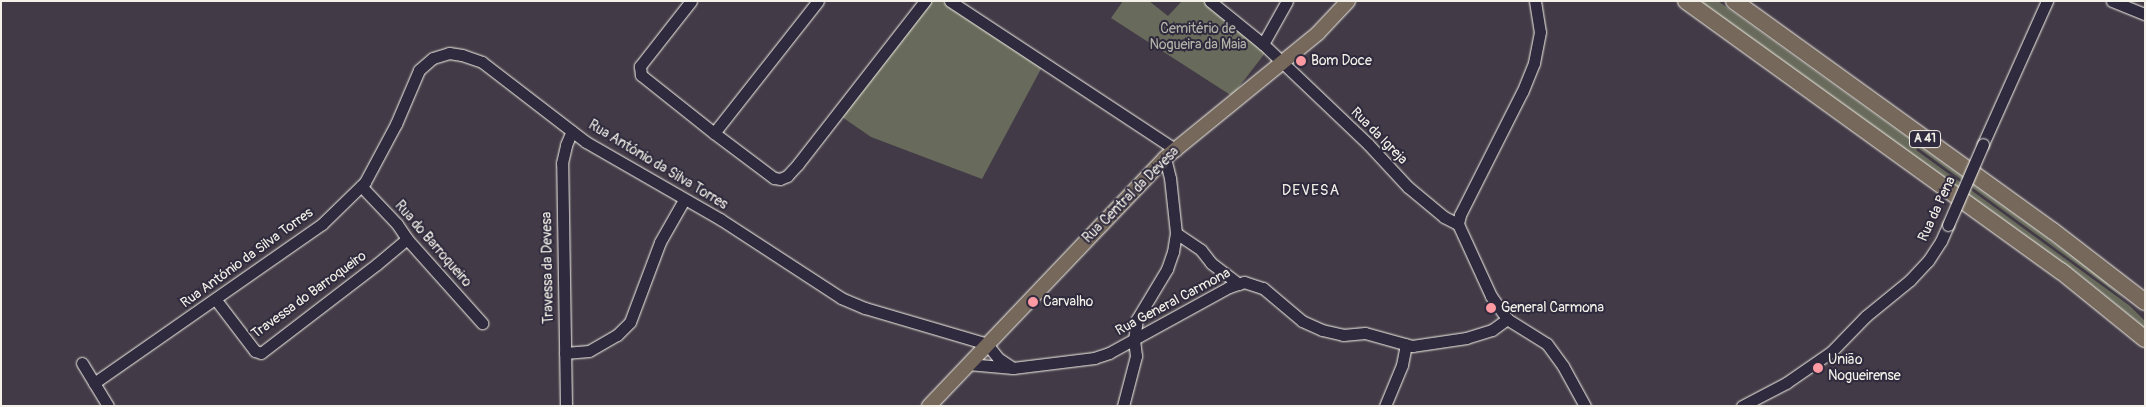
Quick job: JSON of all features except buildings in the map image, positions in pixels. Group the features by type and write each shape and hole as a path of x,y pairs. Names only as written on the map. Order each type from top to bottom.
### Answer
{"highway":[{"name":"A 41","path":"1686,1 2061,271 2145,339"},
{"name":"A 41","path":"1734,1 2053,231 2145,302"}],"main road":[{"name":"Rua Central da Devesa","path":"929,406 1170,154 1282,64 1318,33 1348,1"}],"street":[{"path":"691,1 640,66 640,71 646,79 714,133 774,178 780,180 787,176 926,1"},
{"path":"714,133 818,1"},
{"path":"950,1 1170,154 1170,178 1176,233 1167,269 1137,320 1134,340 1136,356 1123,406"},
{"name":"Rua da Igreja","path":"1210,1 1263,44 1368,144 1408,186 1444,217 1458,224"},
{"path":"1263,44 1287,1"},
{"path":"1535,1 1540,32 1534,63 1522,92 1460,215 1458,224 1491,296 1507,319 1547,344 1563,366 1586,406"},
{"name":"Rua da Pena","path":"1742,406 1764,401 1830,352 1866,316 1910,280 1928,260 1941,241 2047,1"},
{"path":"2112,1 2145,14"},
{"name":"Rua António da Silva Torres","path":"94,383 216,300 322,224 361,186 383,151 419,70 433,58 449,53 482,62 572,132 611,157 747,236 842,298 874,311 987,344"},
{"name":"Travessa da Devesa","path":"566,406 562,163 566,145 572,132"},
{"name":"Rua do Barroqueiro","path":"361,186 397,224 407,239 482,322"},
{"path":"565,353 589,351 617,334 630,322 660,242 684,200"},
{"path":"1176,233 1201,250 1211,263 1239,284"},
{"name":"Travessa do Barroqueiro","path":"216,300 255,351 261,353 407,239"},
{"name":"Rua General Carmona","path":"968,364 1013,368 1094,358 1134,340 1244,282 1253,283 1263,288 1302,321 1322,330 1343,335 1365,333 1412,346 1466,338 1492,330 1507,319"},
{"path":"987,344 998,358 1013,368"},
{"path":"1385,406 1402,365 1406,344"},
{"path":"82,363 108,406"}],"green space":[{"path":"932,1 942,1 1042,67 982,179 871,137 842,117"},
{"name":"Cemitério de Nogueira da Maia","path":"1123,1 1149,1 1168,16 1182,1 1206,1 1265,53 1232,96 1111,18"},
{"path":"1700,1 1718,1 2031,226 2096,274 2126,300 1918,148 1916,150 2130,306 2145,321 2145,328 2076,272"}],"place":[{"name":"Bom Doce","path":"1301,61"},
{"name":"Carvalho","path":"1033,302"},
{"name":"General Carmona","path":"1491,308"},
{"name":"União Nogueirense","path":"1818,368"}],"district":[{"name":"DEVESA","path":"1311,191"}]}
